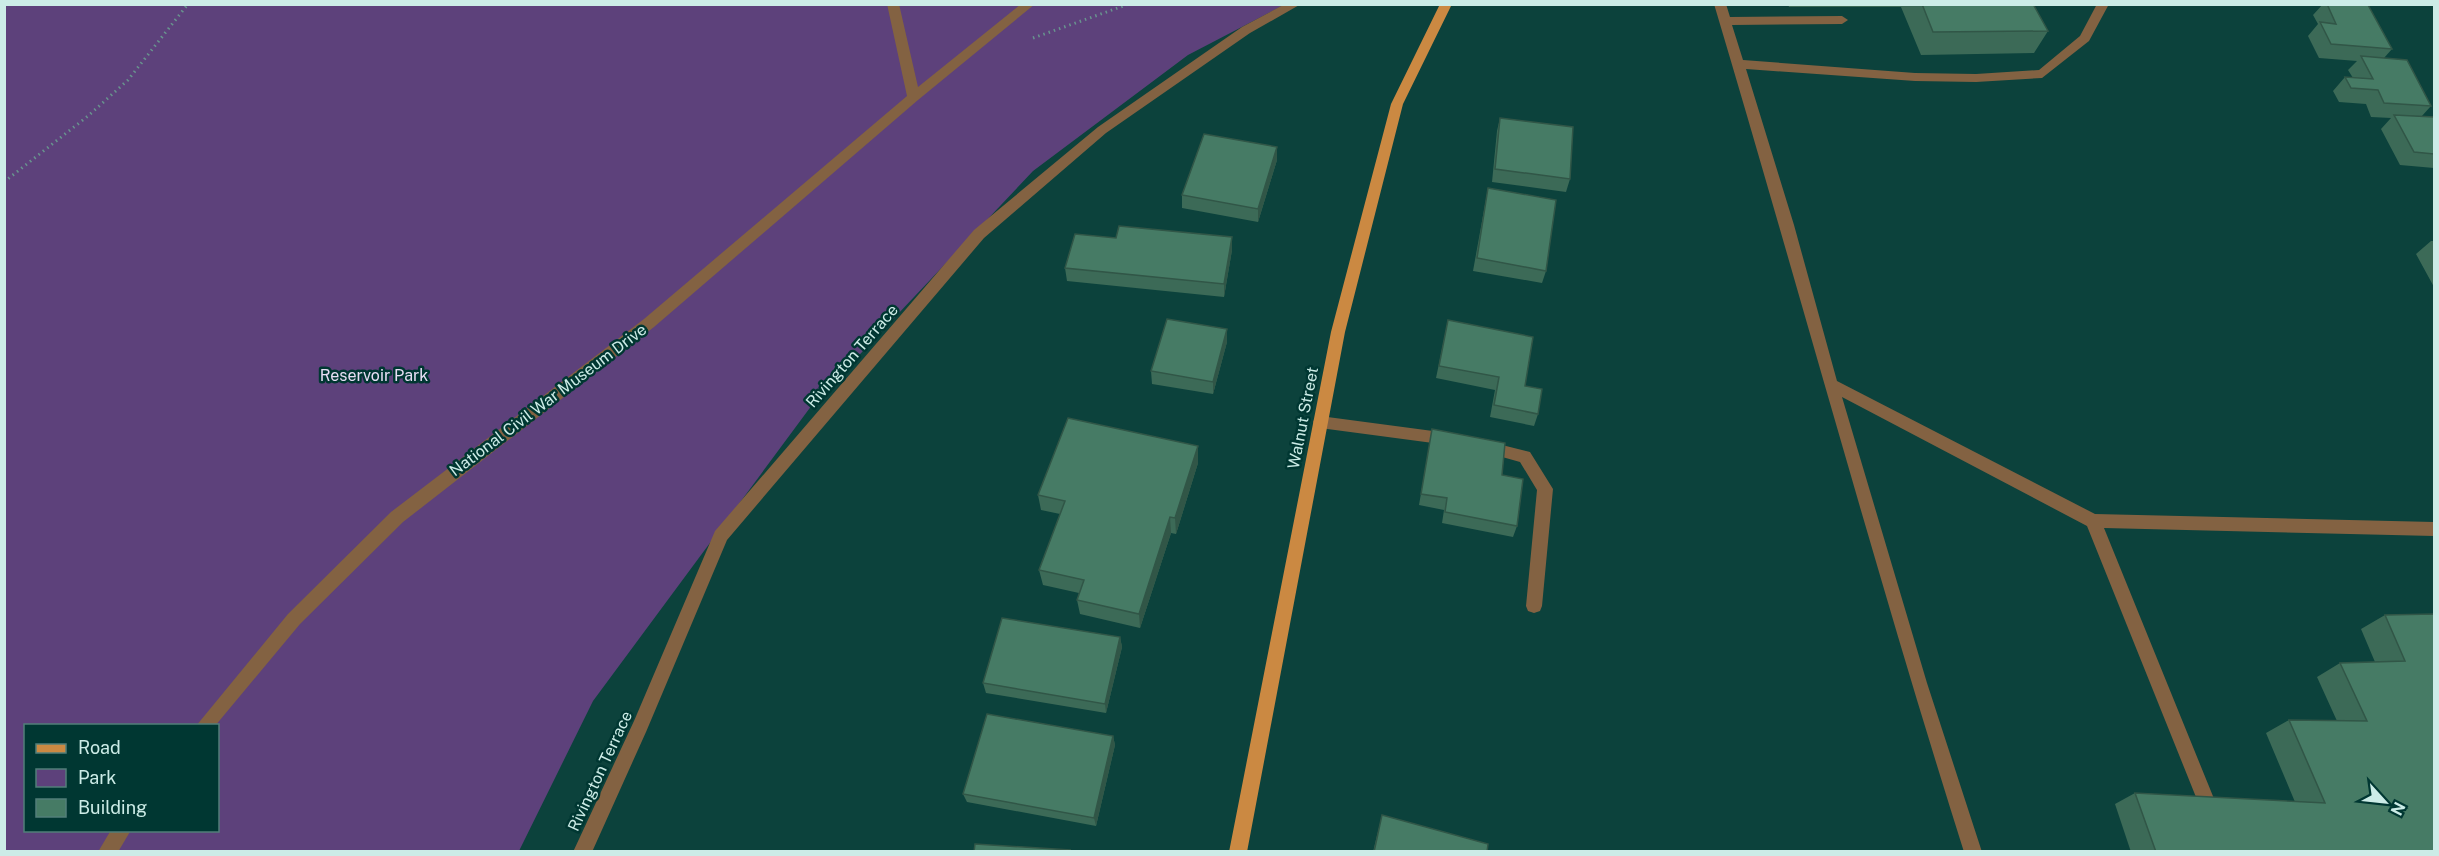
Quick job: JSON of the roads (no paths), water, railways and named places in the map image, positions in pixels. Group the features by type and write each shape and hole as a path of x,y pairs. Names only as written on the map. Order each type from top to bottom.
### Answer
{"main road":[{"name":"Walnut Street","path":"1238,852 1338,332 1397,104 1446,4"}],"lane":[{"path":"892,4 914,97"},
{"name":"National Civil War Museum Drive","path":"206,724 294,619 397,517 649,323 914,97 1029,4"},
{"name":"Rivington Terrace","path":"582,852 645,716 721,536 979,234 1102,130 1246,30 1295,4"},
{"path":"1720,4 1787,225 1830,384 1918,683 1973,852"},
{"path":"1737,64 1915,76 1976,78 2042,74 2085,38 2103,4"},
{"path":"1725,21 1842,20"},
{"path":"1830,384 2093,521 2434,529"},
{"path":"1320,422 1465,442 1525,457 1545,489 1534,606"},
{"path":"2093,521 2210,811"},
{"path":"107,852 121,832"}],"park label":[{"name":"Reservoir Park","path":"374,375"}]}
